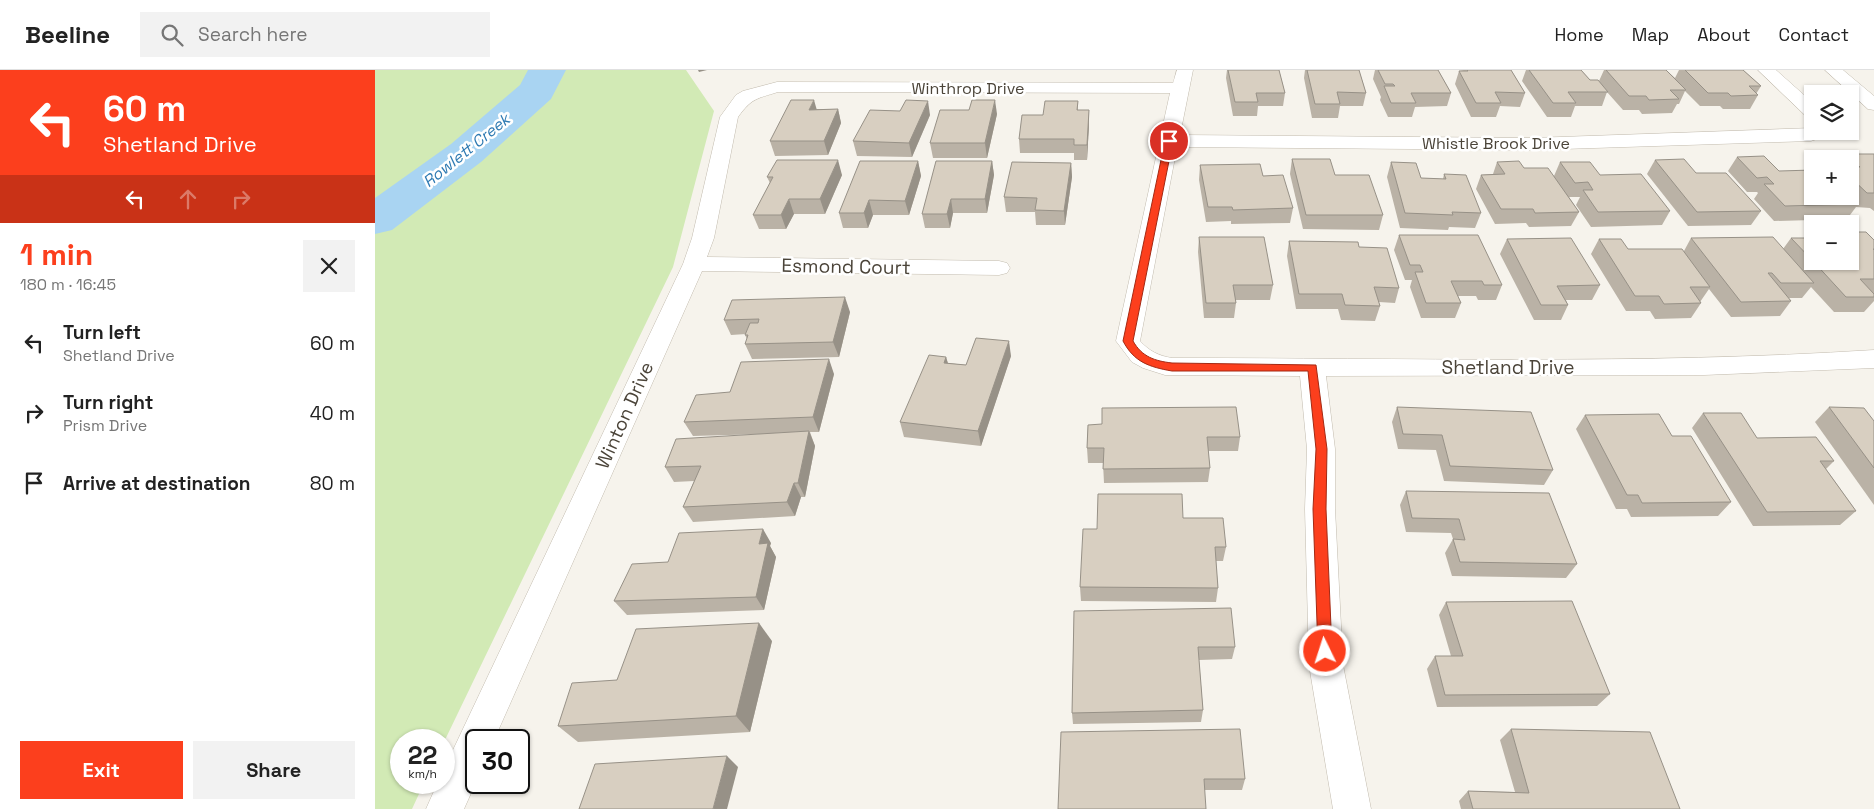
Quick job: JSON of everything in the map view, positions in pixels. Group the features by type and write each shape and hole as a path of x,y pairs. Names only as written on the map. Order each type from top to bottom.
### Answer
{"street":[{"path":"1169,141 1185,70"},
{"path":"1766,70 1804,104"},
{"path":"1833,70 1874,105"},
{"name":"Winthrop Drive","path":"757,91 777,87 1180,88"},
{"name":"Winton Drive","path":"481,729 694,264 703,238 729,117 742,99 757,91"},
{"name":"Whistle Brook Drive","path":"1169,141 1541,144 1804,135"},
{"name":"Shetland Drive","path":"1169,141 1128,341 1133,351 1143,359 1157,365 1172,367 1718,367 1786,366 1874,359"},
{"name":"Esmond Court","path":"694,264 999,268"},
{"path":"1312,367 1321,449 1319,509 1327,665 1352,809"},
{"name":"Winton Drive","path":"445,809 465,764"}],"green space":[{"path":"375,70 686,70 714,111 673,267 450,729 390,729 390,794 419,794 412,809 375,809"}],"building":[{"path":"1228,70 1279,70 1285,93 1256,93 1258,102 1235,102"},
{"path":"1307,70 1359,70 1366,93 1337,92 1340,104 1315,104"},
{"path":"1378,70 1438,70 1451,93 1411,93 1416,103 1391,103 1384,86 1395,86 1393,84 1385,84"},
{"path":"1511,70 1525,93 1495,92 1501,103 1476,103 1459,71"},
{"path":"1529,70 1581,70 1590,80 1598,80 1608,92 1568,92 1576,103 1553,103"},
{"path":"1606,70 1666,70 1686,90 1670,90 1679,99 1649,100 1646,96 1629,96"},
{"path":"1685,70 1743,70 1761,86 1749,86 1758,95 1731,96 1728,93 1708,93"},
{"path":"791,100 814,100 809,110 838,109 824,141 770,141"},
{"path":"906,100 928,101 909,143 853,141 870,110 900,111"},
{"path":"972,100 995,100 985,143 930,143 940,110 969,110"},
{"path":"1045,101 1078,101 1077,110 1089,110 1087,145 1074,145 1074,139 1019,139 1022,115 1043,115"},
{"path":"1859,154 1874,154 1874,193 1867,193 1859,185"},
{"path":"1764,156 1779,171 1804,170 1804,205 1822,205 1785,206 1764,184 1774,184 1767,177 1757,178 1737,157"},
{"path":"1292,159 1330,159 1335,175 1369,175 1383,215 1306,215"},
{"path":"1684,159 1696,173 1726,173 1761,211 1697,212 1655,160"},
{"path":"777,160 838,160 820,199 789,199 781,215 753,215 773,177 767,177"},
{"path":"860,161 918,161 905,201 869,200 864,213 839,213"},
{"path":"936,161 992,161 985,199 951,199 947,214 922,214"},
{"path":"1519,161 1524,168 1548,168 1579,212 1535,213 1533,209 1501,209 1481,175 1505,174 1497,162"},
{"path":"1012,162 1071,163 1064,211 1035,210 1037,198 1004,197"},
{"path":"1391,162 1416,163 1421,178 1446,179 1444,174 1466,175 1481,213 1452,212 1453,215 1405,213"},
{"path":"1560,162 1590,162 1600,175 1641,174 1670,211 1598,212 1583,190 1593,190 1588,182 1575,183"},
{"path":"1260,164 1263,176 1283,175 1293,208 1233,210 1232,207 1208,207 1200,165"},
{"path":"1859,232 1866,232 1874,240 1874,279 1860,279 1874,294 1874,297 1846,297 1821,270 1859,270"},
{"path":"1399,235 1478,235 1502,285 1484,285 1482,281 1451,281 1461,303 1426,303 1415,272 1423,272 1420,265 1410,265"},
{"path":"1199,237 1264,237 1273,285 1233,285 1236,303 1206,303"},
{"path":"1773,237 1814,283 1781,283 1772,273 1768,273 1791,301 1741,302 1691,238"},
{"path":"1571,238 1600,285 1557,286 1568,305 1541,305 1507,239"},
{"path":"1791,238 1804,238 1804,252"},
{"path":"1599,239 1621,239 1628,249 1682,249 1710,287 1690,287 1701,303 1664,304 1659,296 1635,296"},
{"path":"1289,241 1358,242 1359,247 1387,248 1399,288 1374,287 1380,306 1345,305 1342,294 1299,294"},
{"path":"845,297 833,342 745,344 748,335 745,335 750,323 758,323 759,319 724,320 732,300"},
{"path":"976,338 1009,341 978,431 900,422 929,355 946,357 944,363 966,365"},
{"path":"829,359 813,417 684,422 696,395 730,392 741,362"},
{"path":"1236,407 1240,437 1207,437 1210,468 1103,469 1104,448 1087,448 1088,425 1102,424 1102,408"},
{"path":"1397,407 1531,412 1553,470 1450,466 1442,435 1403,434"},
{"path":"1829,407 1864,408 1874,421 1874,468"},
{"path":"1703,413 1741,413 1757,438 1816,437 1834,461 1820,461 1856,511 1767,512"},
{"path":"1659,414 1672,436 1691,436 1731,502 1642,503 1638,495 1627,495 1585,415"},
{"path":"809,431 798,483 794,483 787,502 683,507 701,466 665,467 676,439"},
{"path":"1406,491 1549,493 1577,564 1460,562 1453,539 1465,540 1459,519 1412,518"},
{"path":"1098,494 1182,494 1183,518 1223,518 1226,547 1215,547 1218,588 1080,587 1083,529 1097,529"},
{"path":"763,529 759,544 768,543 756,597 614,601 632,564 668,562 679,533"},
{"path":"1572,601 1610,694 1445,695 1435,656 1463,656 1446,602"},
{"path":"1231,608 1235,647 1198,647 1203,710 1072,713 1074,611"},
{"path":"759,623 736,716 558,726 572,683 617,680 636,629"},
{"path":"1240,729 1245,779 1204,779 1206,809 1058,809 1061,732"},
{"path":"1511,729 1650,732 1680,809 1473,809 1468,791 1529,793"},
{"path":"727,756 713,809 579,809 595,764"}],"waterway":[{"name":"Rowlett Creek","path":"375,220 466,153 537,91 547,70"}],"route":[{"path":"1169,141 1128,341 1133,351 1143,359 1157,365 1172,367 1312,367 1321,449 1319,509 1325,651"}]}
